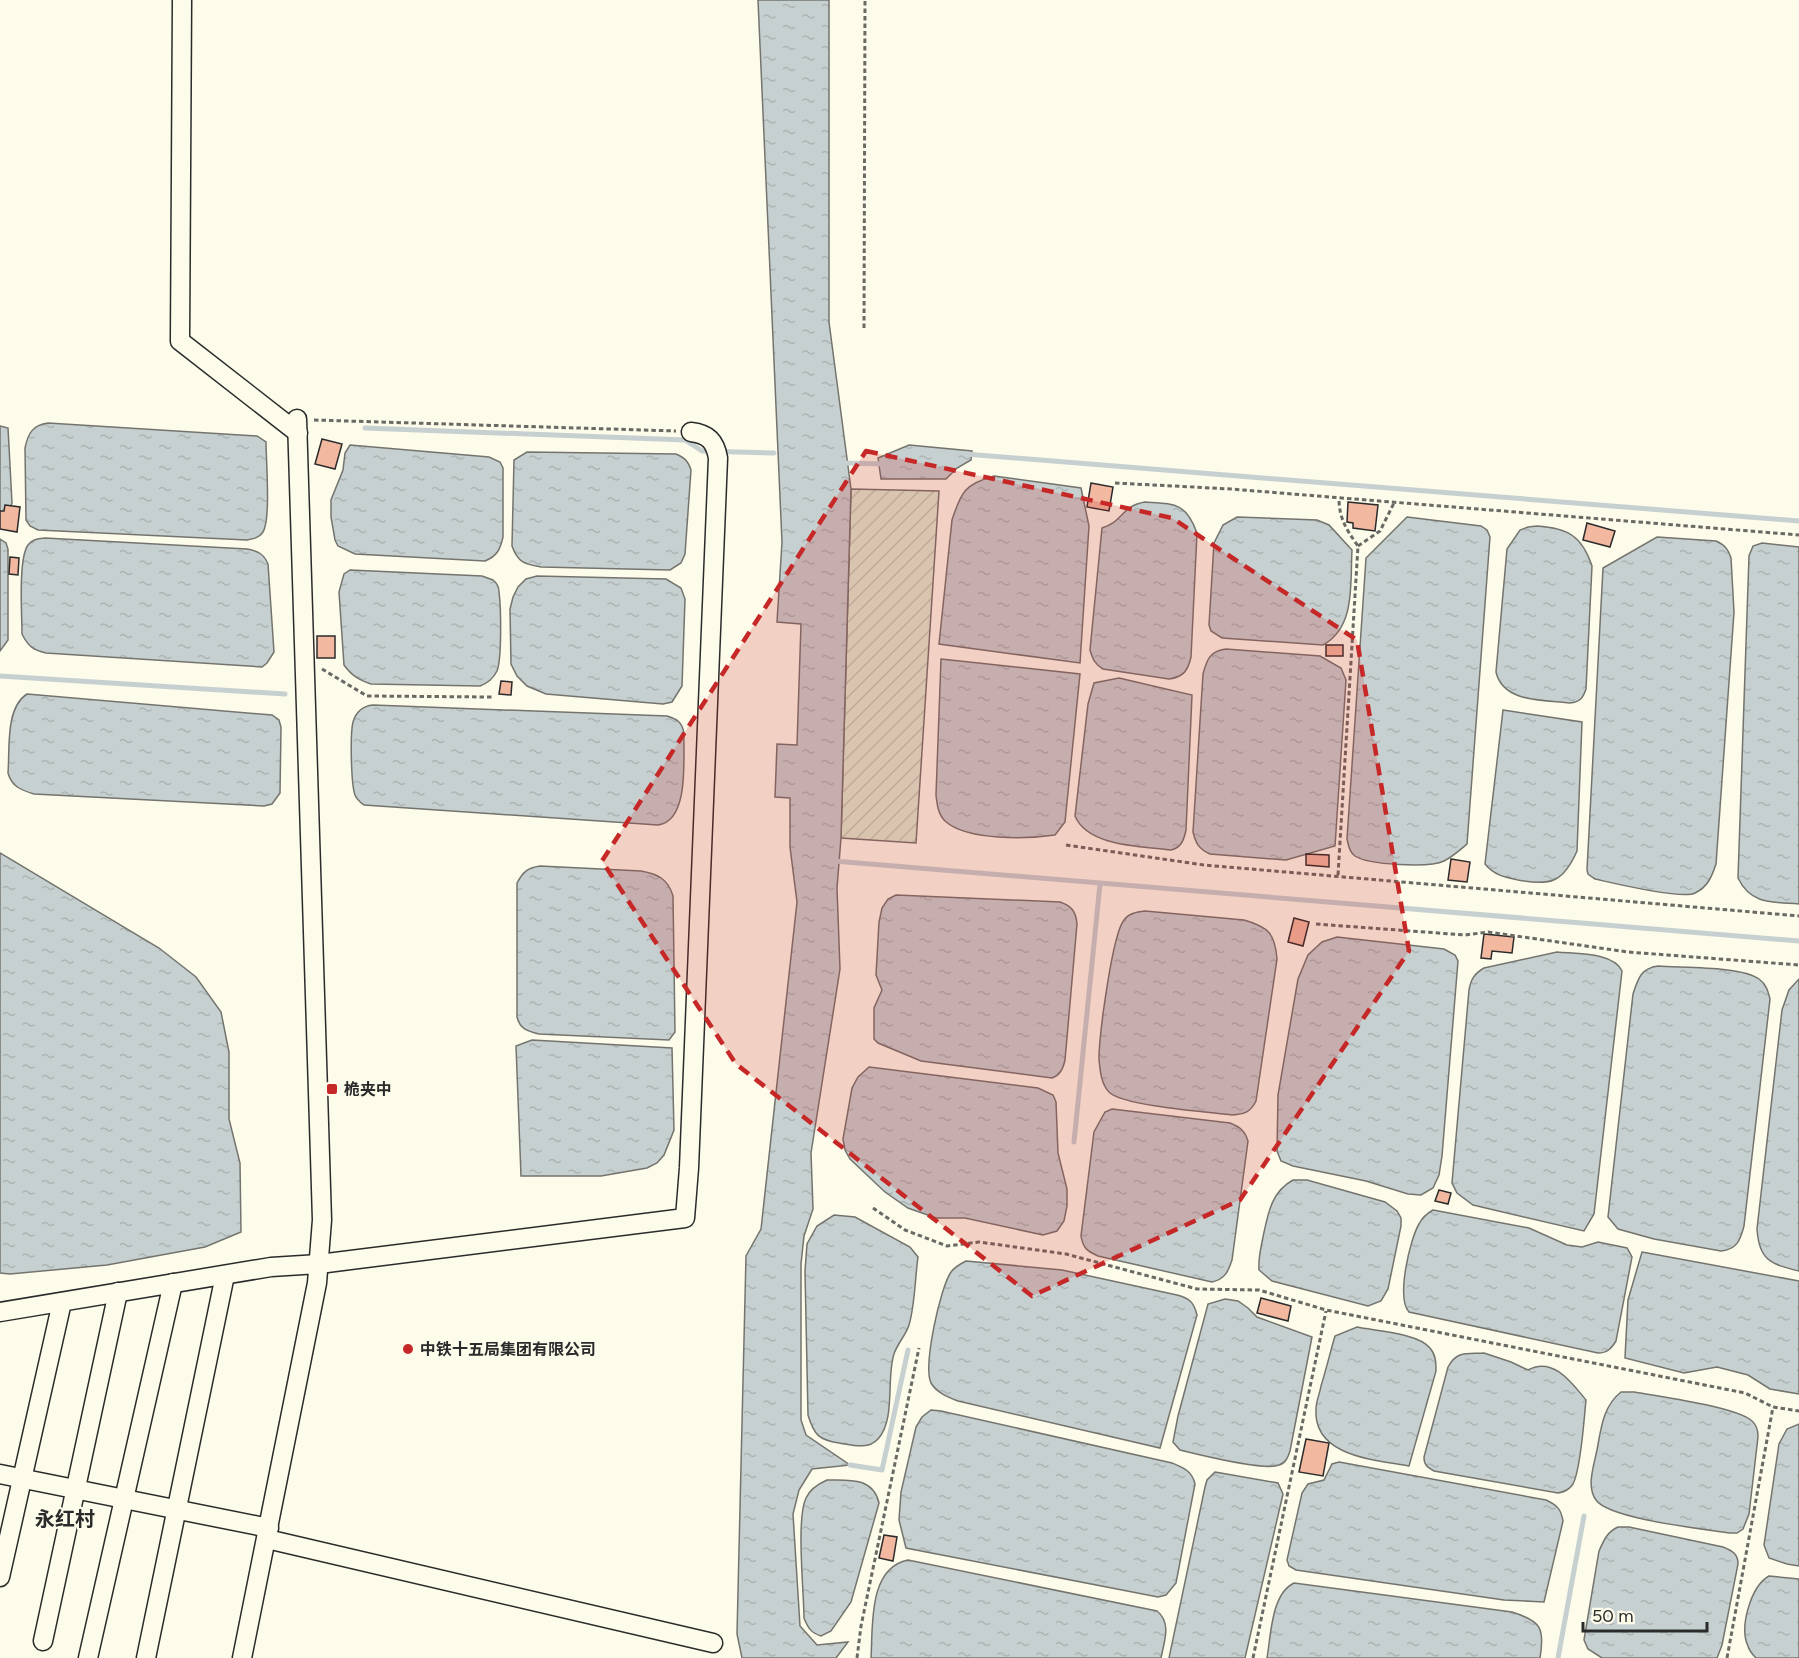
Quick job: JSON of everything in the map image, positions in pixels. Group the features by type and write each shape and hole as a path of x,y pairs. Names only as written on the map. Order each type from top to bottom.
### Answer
{"street":[{"path":"182,0 180,341 298,426 322,1220 317,1283 242,1658"},
{"path":"0,1312 271,1267 319,1264 686,1218 718,458 711,438 701,433 691,432"},
{"path":"146,1658 225,1275"},
{"path":"88,1658 173,1283"},
{"path":"43,1641 118,1292"},
{"path":"0,1577 62,1302"},
{"path":"0,1474 178,1510 713,1643"}],"path":[{"path":"864,328 865,0"},
{"path":"298,426 691,432"},
{"path":"1115,483 1231,489 1799,535"},
{"path":"1338,875 1358,546 1343,526 1339,512 1339,498"},
{"path":"1358,546 1380,531 1394,502"},
{"path":"305,659 367,696 492,697"},
{"path":"1066,845 1204,865 1799,916"},
{"path":"1316,924 1465,935 1488,932 1628,952 1799,965"},
{"path":"873,1208 904,1230 947,1246 979,1242 1066,1254 1197,1289 1259,1290 1326,1310 1745,1393 1773,1407 1799,1410"},
{"path":"1253,1658 1326,1310"},
{"path":"857,1658 861,1626 919,1348"},
{"path":"1727,1658 1773,1407"}],"highlighted area":[{"path":"866,451 1172,518 1357,640 1409,951 1240,1200 1032,1296 736,1064 602,861"}],"green space":[{"path":"851,489 939,491 916,843 841,838"}],"water":[{"path":"758,0 829,0 829,322 851,489 841,838 837,888 840,969 811,1153 813,1209 804,1236 801,1264 801,1420 806,1435 850,1465 812,1469 799,1490 793,1514 800,1626 817,1645 848,1642 836,1658 742,1658 737,1634 746,1256 761,1229 797,902 790,847 790,798 775,797 777,744 797,745 801,624 777,622 782,542"},
{"path":"48,423 257,436 266,442 267,515 263,532 254,539 247,540 38,530 30,526 26,520 25,448 32,431"},
{"path":"0,426 8,428 12,503 9,513 0,523"},
{"path":"350,445 489,457 500,462 503,468 503,537 497,552 485,561 355,554 338,546 331,517 331,500 343,470 345,453"},
{"path":"909,445 972,451 971,460 957,468 946,479 881,479 878,458"},
{"path":"527,452 676,454 684,458 691,470 685,554 681,563 670,570 541,567 523,562 512,546 514,460"},
{"path":"994,476 1081,488 1089,526 1080,663 939,644 952,520 958,502 970,486"},
{"path":"1145,502 1164,503 1178,507 1188,515 1197,533 1191,657 1184,672 1178,677 1169,679 1103,669 1095,661 1090,650 1102,528 1115,522 1131,507"},
{"path":"1237,517 1317,520 1329,525 1352,550 1349,603 1346,616 1334,637 1323,645 1222,638 1211,631 1209,625 1214,543 1223,525"},
{"path":"1407,517 1481,526 1487,530 1490,537 1467,844 1444,861 1413,865 1372,862 1362,859 1352,852 1347,839 1366,558"},
{"path":"1537,526 1557,529 1572,536 1584,547 1592,566 1586,689 1581,699 1576,702 1537,700 1516,695 1500,682 1496,672 1507,549 1520,530"},
{"path":"1657,537 1716,541 1726,548 1731,558 1734,612 1716,864 1706,884 1699,891 1688,895 1647,890 1595,879 1588,874 1587,870 1603,568"},
{"path":"45,538 247,549 257,552 265,558 268,564 274,652 262,667 46,653 34,649 22,634 23,562 28,545 35,540"},
{"path":"0,539 6,543 8,549 8,640 0,651"},
{"path":"1762,543 1799,547 1799,904 1756,898 1743,887 1738,878 1749,556 1753,546"},
{"path":"350,570 482,576 493,580 499,588 501,620 499,664 494,676 480,686 371,684 356,677 344,665 339,592 344,574"},
{"path":"537,576 666,579 681,588 685,599 682,686 672,702 663,704 546,694 527,686 517,676 511,664 510,609 518,587 526,579"},
{"path":"1226,649 1320,656 1341,668 1346,680 1335,846 1286,860 1210,854 1197,843 1193,832 1203,674 1210,657"},
{"path":"941,659 1080,674 1065,822 1055,835 1014,838 982,835 955,828 943,818 938,809 936,795"},
{"path":"1119,678 1192,695 1186,830 1182,843 1171,850 1131,846 1103,839 1091,834 1075,816 1088,704 1094,683"},
{"path":"27,694 272,715 279,720 281,727 280,793 272,804 264,806 34,794 25,791 15,785 8,773 12,719 20,700"},
{"path":"373,705 674,718 682,726 684,733 684,772 680,800 668,821 658,825 364,805 355,795 354,789 351,759 352,728 358,712"},
{"path":"1503,710 1582,722 1577,851 1561,876 1547,882 1529,882 1504,877 1492,871 1485,864"},
{"path":"0,853 159,948 196,977 221,1012 229,1052 229,1119 240,1163 241,1232 205,1247 107,1265 0,1273"},
{"path":"540,866 641,871 657,876 668,885 673,896 675,1032 669,1040 539,1034 522,1027 517,1017 517,883 526,871"},
{"path":"896,895 1060,902 1073,910 1077,924 1065,1060 1057,1075 1052,1078 921,1061 878,1043 874,1039 874,1008 882,990 876,975 879,922 882,908 888,899"},
{"path":"1145,911 1244,920 1265,929 1275,943 1277,959 1256,1101 1246,1112 1232,1115 1132,1102 1110,1093 1105,1086 1099,1059 1107,987 1115,945 1124,920 1133,913"},
{"path":"1337,937 1444,949 1455,955 1458,961 1439,1175 1433,1188 1421,1195 1408,1194 1366,1181 1293,1166 1281,1161 1277,1151 1278,1095 1298,979 1308,955 1322,942"},
{"path":"1557,952 1602,957 1611,960 1622,971 1594,1214 1584,1231 1473,1205 1457,1193 1452,1183 1469,990 1472,980 1484,968"},
{"path":"1658,966 1711,968 1751,975 1763,983 1770,999 1744,1226 1737,1243 1726,1250 1654,1239 1618,1229 1608,1217 1633,994 1644,972"},
{"path":"1799,979 1799,1271 1780,1266 1768,1259 1760,1248 1757,1229 1782,1010 1789,990"},
{"path":"532,1040 672,1048 674,1130 664,1155 657,1163 647,1168 601,1176 521,1176 516,1046"},
{"path":"869,1067 1038,1088 1053,1095 1056,1102 1058,1153 1067,1189 1064,1221 1057,1231 1043,1235 965,1218 936,1218 908,1208 885,1192 850,1159 843,1139 852,1088 858,1077"},
{"path":"1112,1109 1230,1123 1245,1135 1248,1141 1232,1260 1220,1279 1212,1282 1098,1256 1084,1246 1081,1236 1094,1132 1105,1112"},
{"path":"1293,1180 1307,1180 1385,1202 1397,1211 1401,1218 1401,1226 1388,1289 1381,1301 1368,1306 1272,1281 1259,1270 1261,1249 1272,1204 1280,1191"},
{"path":"1433,1210 1529,1228 1567,1245 1582,1247 1598,1242 1627,1248 1632,1257 1616,1341 1606,1351 1598,1353 1409,1312 1405,1305 1404,1294 1408,1255 1420,1222"},
{"path":"834,1215 855,1217 910,1247 918,1257 911,1317 908,1329 895,1350 892,1364 887,1421 878,1439 865,1446 854,1446 822,1438 815,1432 808,1415 805,1271 807,1244 817,1226"},
{"path":"1642,1252 1799,1281 1799,1394 1770,1389 1748,1375 1717,1367 1684,1373 1625,1358 1628,1300"},
{"path":"966,1261 1062,1270 1177,1295 1190,1301 1197,1315 1160,1448 958,1401 936,1389 931,1383 929,1361 938,1310 951,1272"},
{"path":"1225,1299 1238,1301 1257,1317 1312,1337 1290,1451 1285,1461 1279,1465 1249,1465 1221,1459 1180,1450 1173,1442 1208,1304"},
{"path":"1357,1327 1396,1333 1416,1339 1430,1348 1435,1356 1436,1371 1409,1466 1364,1458 1335,1447 1318,1425 1317,1403 1335,1336"},
{"path":"1484,1353 1528,1370 1546,1366 1554,1369 1568,1379 1586,1400 1576,1477 1567,1490 1558,1493 1434,1471 1425,1464 1424,1457 1448,1367 1459,1355"},
{"path":"1621,1392 1678,1399 1714,1407 1744,1416 1754,1423 1758,1437 1749,1514 1743,1529 1737,1533 1730,1533 1637,1518 1604,1507 1596,1500 1592,1489 1592,1476 1602,1426 1610,1404"},
{"path":"931,1410 1172,1463 1187,1470 1195,1484 1176,1583 1166,1595 1158,1597 906,1548 899,1520 901,1492 916,1427 922,1417"},
{"path":"1799,1424 1799,1566 1769,1558 1764,1545 1779,1444 1787,1429"},
{"path":"1339,1462 1546,1500 1553,1504 1560,1510 1563,1521 1544,1602 1504,1600 1296,1570 1289,1566 1287,1560 1302,1493 1308,1484 1324,1480 1332,1464"},
{"path":"1215,1472 1278,1483 1283,1494 1245,1658 1169,1658 1205,1487 1207,1480"},
{"path":"827,1480 852,1480 866,1484 876,1495 879,1503 851,1602 831,1631 821,1636 810,1630 804,1618 801,1522 806,1498 815,1487"},
{"path":"1618,1527 1629,1527 1723,1547 1736,1555 1738,1564 1722,1645 1717,1658 1602,1658 1588,1649 1584,1640 1599,1551 1608,1534"},
{"path":"908,1560 1157,1611 1162,1616 1166,1627 1161,1658 871,1658 873,1615 879,1586 895,1565"},
{"path":"1769,1576 1799,1579 1799,1658 1756,1658 1749,1648 1745,1628 1748,1608 1757,1588"},
{"path":"1294,1583 1512,1612 1529,1619 1539,1627 1542,1639 1540,1658 1267,1658 1276,1606 1286,1588"}],"building":[{"path":"322,439 342,444 335,469 315,464"},
{"path":"1091,483 1113,487 1109,511 1087,507"},
{"path":"1348,502 1378,505 1375,531 1353,528 1353,523 1347,522"},
{"path":"5,505 20,507 17,532 0,529 0,511 4,511"},
{"path":"1587,523 1615,531 1610,547 1583,540"},
{"path":"10,557 19,558 18,575 9,574"},
{"path":"317,636 335,636 335,658 317,658"},
{"path":"1326,645 1343,645 1343,656 1326,656"},
{"path":"501,681 512,682 511,695 499,694"},
{"path":"1306,854 1329,855 1329,867 1306,865"},
{"path":"1451,859 1470,862 1467,882 1448,880"},
{"path":"1294,918 1309,922 1303,946 1288,942"},
{"path":"1484,934 1514,937 1512,953 1492,951 1491,959 1481,958"},
{"path":"1439,1190 1451,1193 1448,1204 1435,1201"},
{"path":"1261,1298 1291,1306 1288,1321 1257,1313"},
{"path":"1306,1439 1329,1443 1323,1476 1299,1472"},
{"path":"884,1535 897,1537 893,1561 879,1558"}],"waterway":[{"path":"365,428 685,440 702,451 774,453"},
{"path":"965,454 1799,521"},
{"path":"841,463 886,464"},
{"path":"0,676 285,694"},
{"path":"834,861 1799,941"},
{"path":"1074,1142 1100,884"},
{"path":"850,1465 882,1470 908,1350"},
{"path":"1558,1658 1584,1516"}],"place":[{"name":"桅夹中","path":"332,1089"},
{"name":"中铁十五局集团有限公司","path":"408,1349"}],"district":[{"name":"永红村","path":"65,1519"}]}
